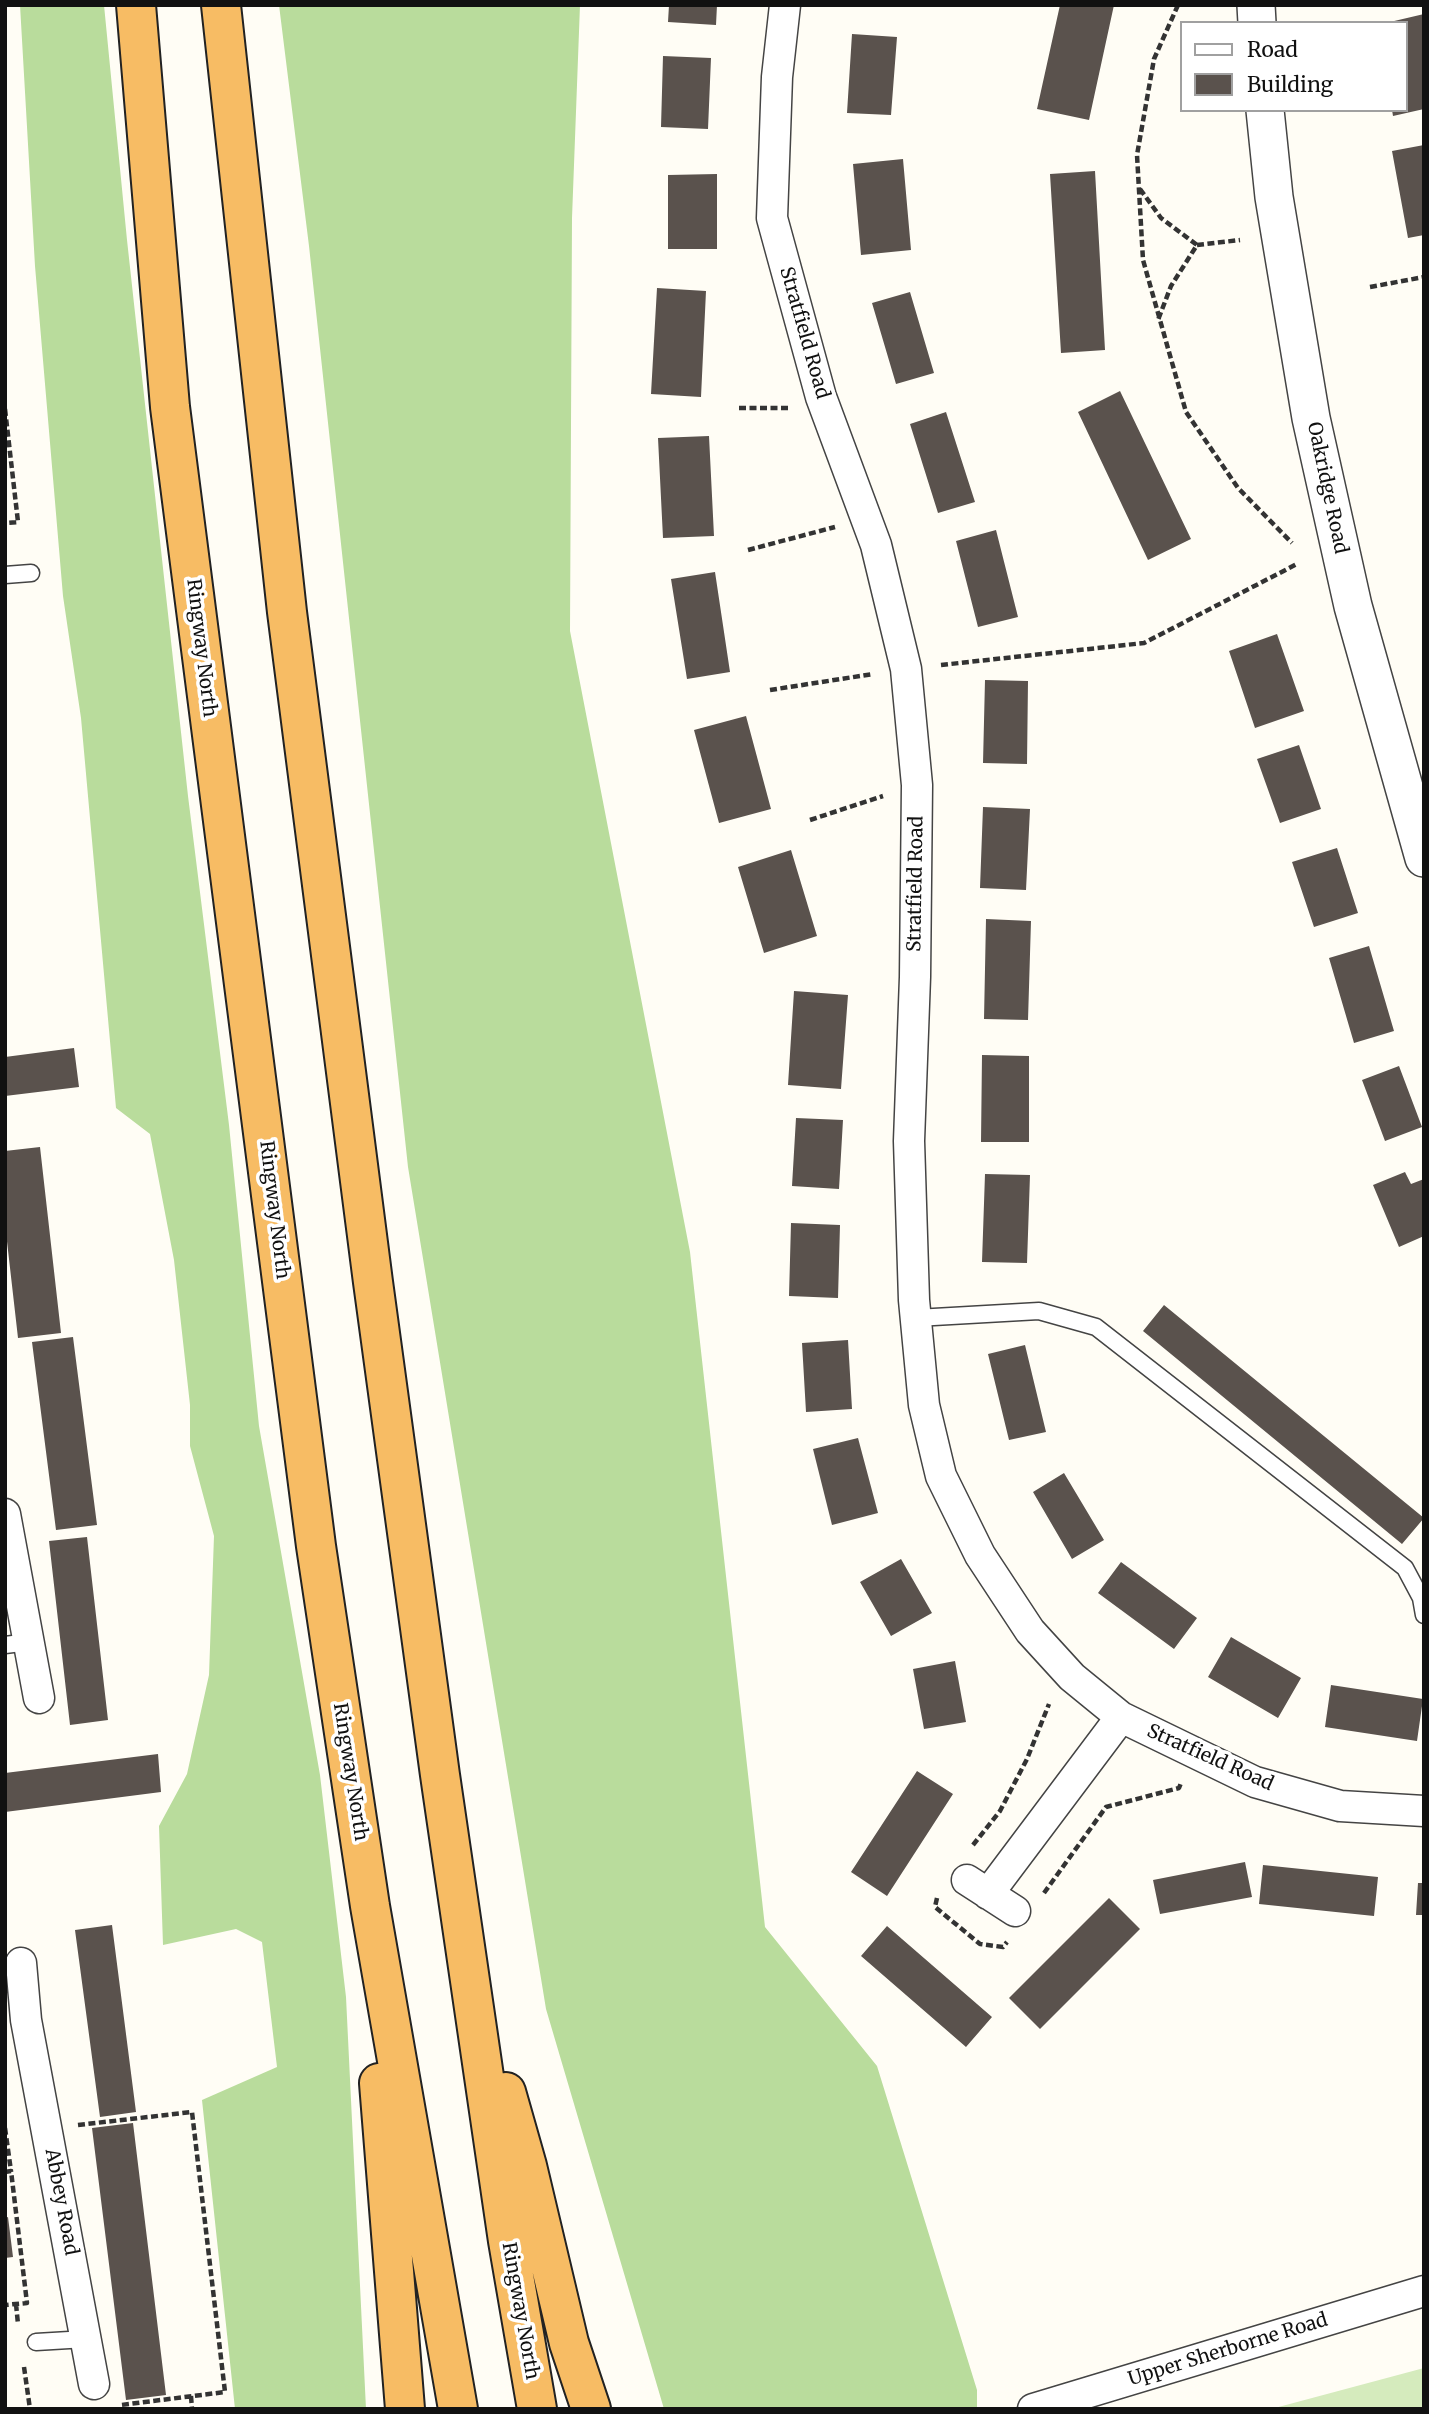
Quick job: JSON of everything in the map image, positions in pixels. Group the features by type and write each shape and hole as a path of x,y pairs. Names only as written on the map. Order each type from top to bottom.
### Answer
{"highway":[{"name":"Ringway North","path":"136,5 170,407 316,1546 370,1906 458,2409"},
{"name":"Ringway North","path":"221,5 287,612 373,1282 464,1945 508,2241 537,2409"},
{"path":"370,1906 384,2175 405,2409"},
{"path":"464,1945 527,2166 569,2343 591,2409"}],"street":[{"name":"Stratfield Road","path":"785,5 777,78 772,218 825,408 876,545 906,669 917,785 915,976 909,1141 916,1318 924,1405 941,1476 980,1555 1030,1631 1072,1677 1121,1717 1255,1782 1340,1806 1424,1811"},
{"name":"Oakridge Road","path":"1265,112 1278,221 1311,418 1353,606 1424,858"},
{"path":"5,1514 17,1644 39,1698"},
{"path":"1016,1911 978,1887 1121,1717"},
{"name":"Abbey Road","path":"21,1963 16,2020 47,2128 86,2339 104,2395"},
{"name":"Upper Sherborne Road","path":"1033,2409 1424,2291"}],"lane":[{"path":"5,575 31,573"},
{"path":"916,1318 1039,1311 1096,1327 1405,1568 1421,1598 1424,1615"},
{"path":"36,2342 86,2339"}],"path":[{"path":"1178,5 1154,60 1137,155 1143,260 1186,412 1238,488 1292,543"},
{"path":"1139,188 1161,218 1197,245 1240,240"},
{"path":"1158,320 1171,286 1197,245"},
{"path":"1370,287 1424,277"},
{"path":"739,408 825,408"},
{"path":"5,409 18,522 5,523"},
{"path":"748,550 867,519"},
{"path":"770,690 906,669 1144,643 1297,564"},
{"path":"810,820 917,785"},
{"path":"47,2128 192,2112 225,2392 191,2396 104,2395"},
{"path":"5,2128 8,2171 27,2303 5,2305"},
{"path":"191,2396 192,2409"}],"green space":[{"path":"20,5 104,5 188,796 229,1125 259,1426 320,1775 346,1997 366,2409 235,2409 202,2100 277,2067 262,1942 236,1929 163,1945 159,1826 187,1774 209,1675 214,1536 190,1446 190,1405 174,1260 150,1134 116,1108 81,718 63,596 35,266"},
{"path":"279,5 580,5 572,218 570,631 690,1252 765,1927 877,2066 977,2390 977,2409 664,2409 546,2009 408,1167 309,246"},
{"path":"1424,2368 1424,2409 1271,2409"}],"building":[{"path":"669,5 717,5 716,25 668,22"},
{"path":"1060,5 1114,5 1089,120 1037,109"},
{"path":"1424,14 1424,109 1393,116 1392,112 1408,112 1408,21 1394,21"},
{"path":"852,34 897,37 891,115 847,113"},
{"path":"663,56 711,58 708,129 661,127"},
{"path":"1424,145 1424,235 1408,238 1392,151"},
{"path":"903,159 911,250 861,255 853,164"},
{"path":"1095,171 1105,350 1061,353 1050,174"},
{"path":"717,174 717,249 668,249 668,175"},
{"path":"657,288 706,291 701,397 651,394"},
{"path":"910,292 934,373 896,384 872,303"},
{"path":"1120,391 1191,539 1148,560 1078,412"},
{"path":"946,412 975,502 938,513 910,424"},
{"path":"709,436 714,536 663,538 658,438"},
{"path":"996,530 1018,617 978,627 956,541"},
{"path":"715,572 730,672 687,679 671,579"},
{"path":"1277,634 1304,711 1255,728 1229,651"},
{"path":"985,680 1028,681 1027,764 983,763"},
{"path":"746,716 771,809 719,823 694,730"},
{"path":"1299,745 1321,809 1280,823 1257,759"},
{"path":"983,807 1030,809 1026,890 980,888"},
{"path":"1337,848 1358,913 1314,927 1292,862"},
{"path":"791,850 817,936 764,953 738,867"},
{"path":"986,919 1031,921 1028,1020 984,1019"},
{"path":"1369,946 1394,1031 1354,1043 1329,958"},
{"path":"794,991 848,995 841,1089 788,1085"},
{"path":"74,1048 79,1087 5,1096 5,1057"},
{"path":"982,1055 1029,1056 1029,1142 981,1142"},
{"path":"1399,1066 1422,1127 1385,1141 1362,1080"},
{"path":"796,1118 843,1120 839,1189 792,1186"},
{"path":"40,1147 61,1333 18,1338 5,1224 5,1151"},
{"path":"1405,1172 1411,1184 1424,1179 1424,1236 1399,1247 1373,1185"},
{"path":"985,1174 1030,1175 1027,1263 982,1262"},
{"path":"791,1223 840,1225 838,1298 789,1296"},
{"path":"1164,1305 1424,1518 1402,1544 1143,1331"},
{"path":"73,1337 97,1525 56,1530 32,1342"},
{"path":"848,1340 852,1409 806,1412 802,1343"},
{"path":"1025,1345 1046,1432 1009,1440 988,1354"},
{"path":"858,1438 878,1513 832,1525 813,1449"},
{"path":"1064,1473 1104,1540 1072,1559 1033,1492"},
{"path":"87,1537 108,1720 70,1725 49,1541"},
{"path":"901,1559 932,1613 891,1636 860,1582"},
{"path":"1121,1562 1197,1618 1174,1649 1098,1593"},
{"path":"1231,1637 1301,1678 1278,1718 1208,1677"},
{"path":"955,1661 966,1722 924,1729 913,1669"},
{"path":"1331,1685 1423,1699 1417,1741 1325,1727"},
{"path":"158,1754 161,1792 5,1812 5,1773"},
{"path":"917,1771 953,1794 887,1896 851,1872"},
{"path":"1245,1862 1252,1897 1160,1914 1153,1880"},
{"path":"1263,1865 1378,1877 1374,1916 1259,1904"},
{"path":"1418,1883 1424,1883 1424,1915 1416,1915"},
{"path":"1109,1898 1140,1929 1040,2029 1009,1998"},
{"path":"112,1925 136,2112 100,2117 75,1930"},
{"path":"887,1926 992,2017 966,2047 861,1956"},
{"path":"133,2123 166,2395 126,2400 92,2128"},
{"path":"8,2217 13,2257 5,2258 5,2218"}]}
